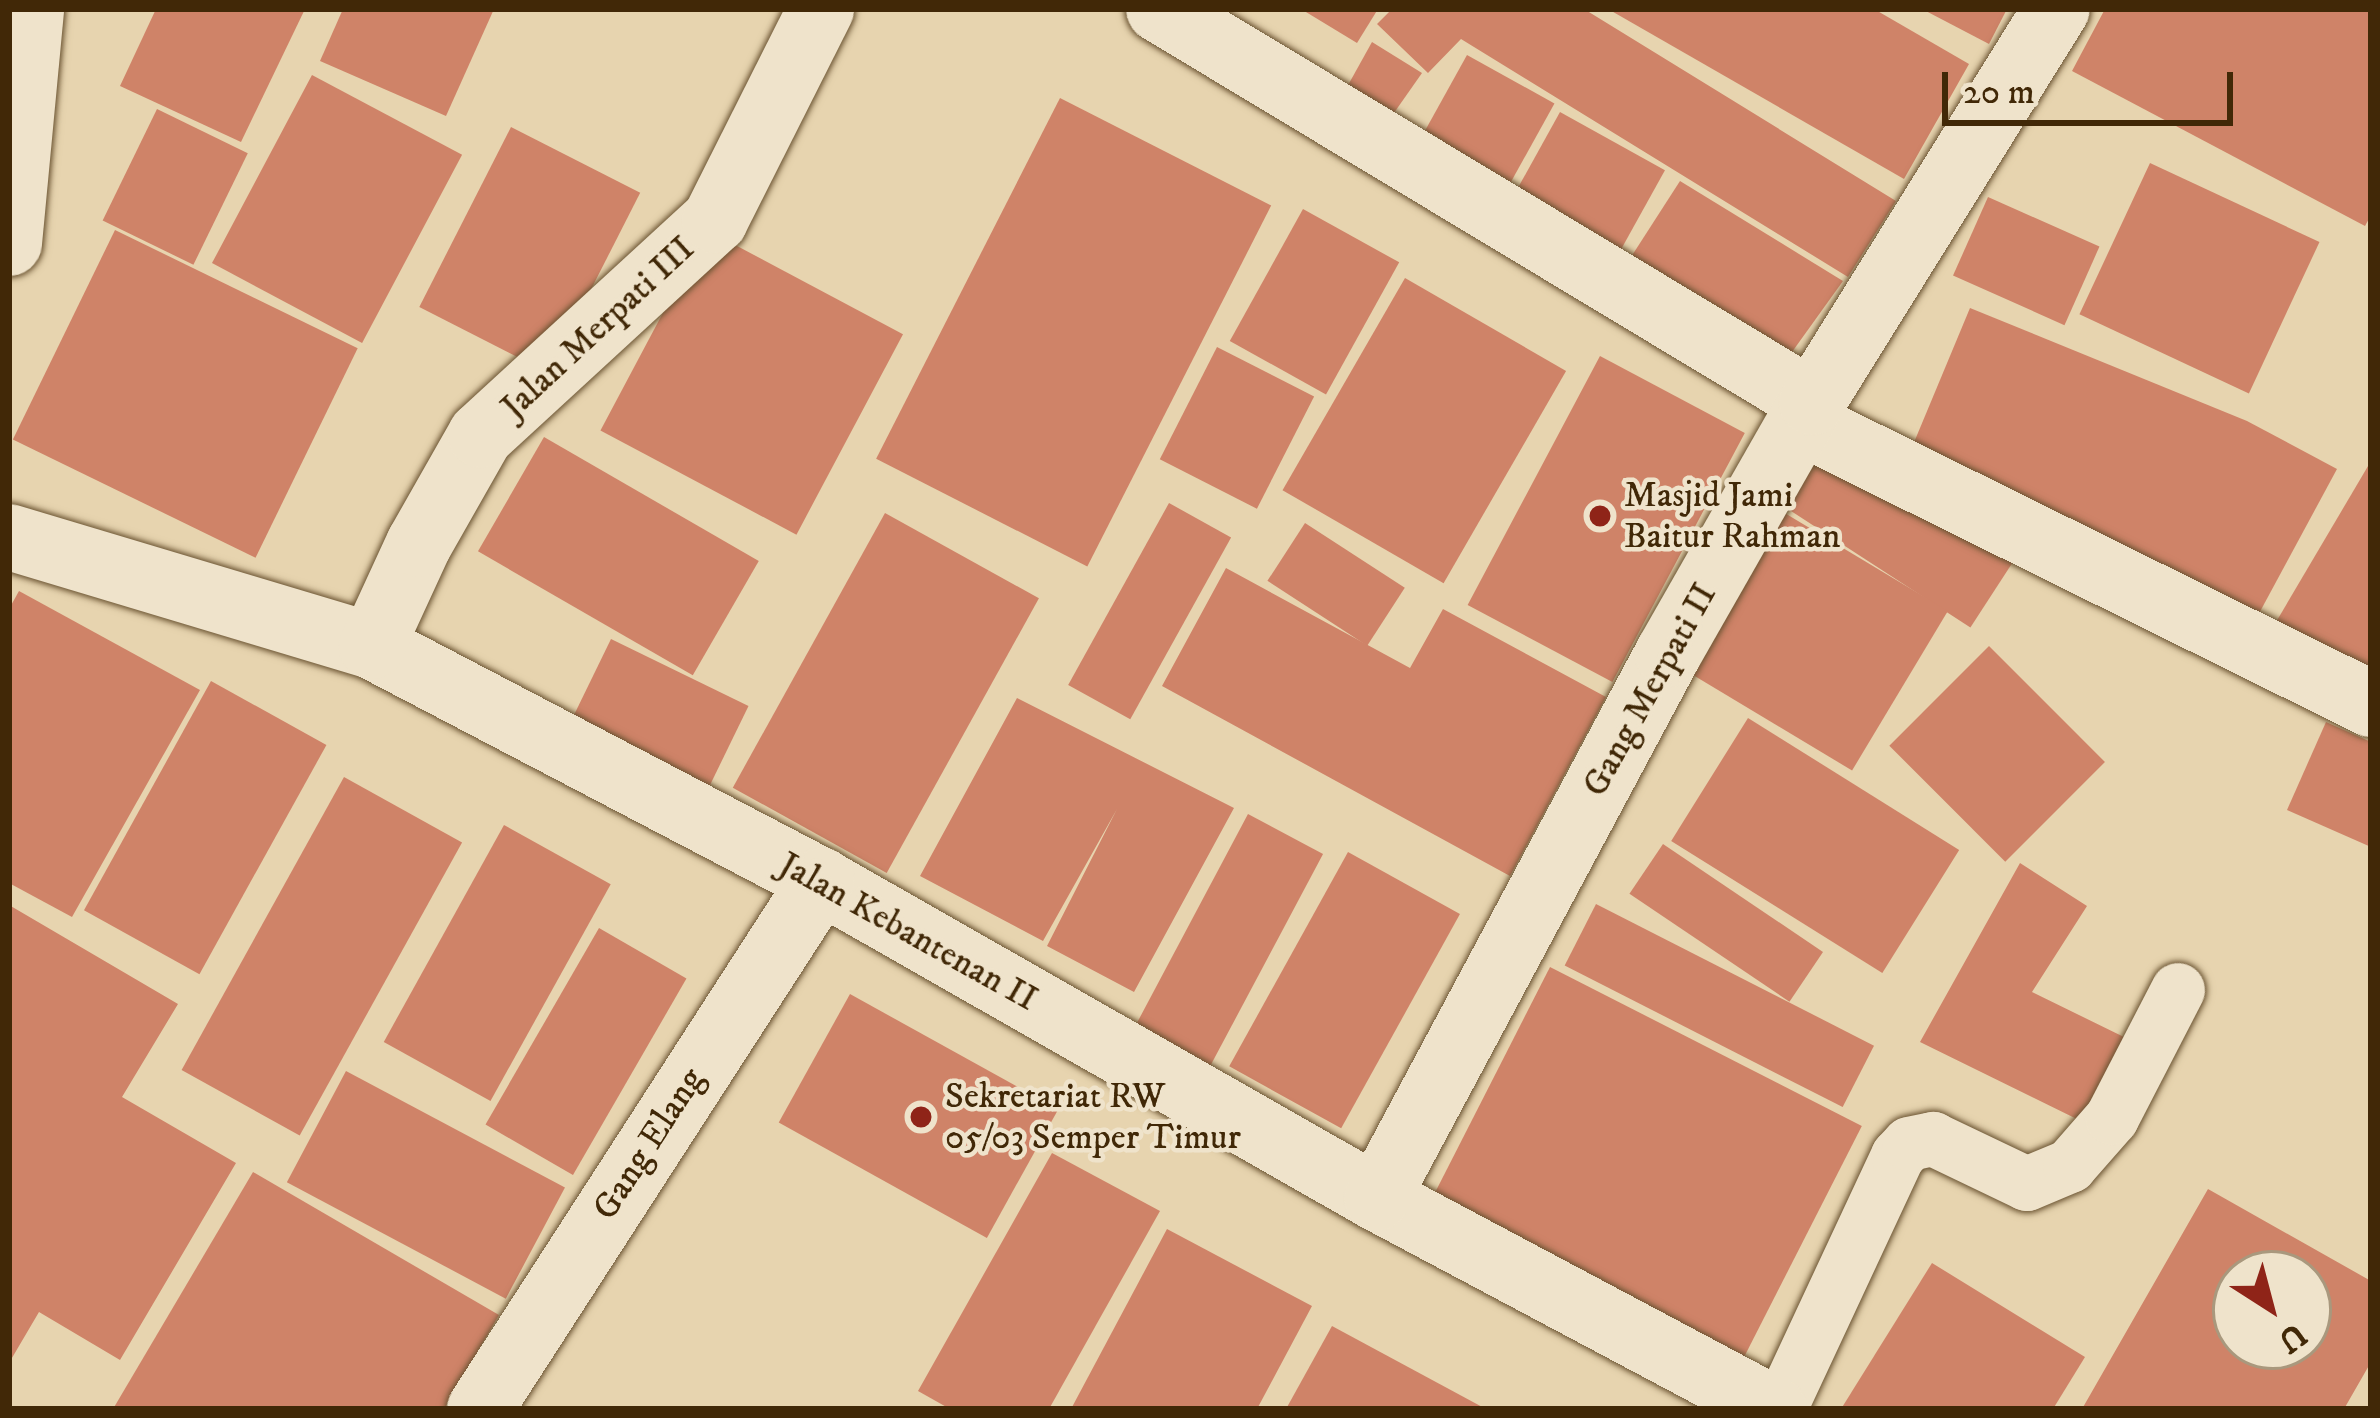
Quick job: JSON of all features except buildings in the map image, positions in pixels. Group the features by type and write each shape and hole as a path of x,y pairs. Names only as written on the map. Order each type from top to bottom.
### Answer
{"street":[{"path":"9,243 31,9"},
{"name":"Jalan Merpati III","path":"372,646 419,544 482,435 716,220 820,9"},
{"path":"1160,9 1807,412 2371,704"},
{"name":"Gang Merpati II","path":"1377,1198 1668,654 1807,412 2057,9"},
{"name":"Jalan Kebantenan II","path":"9,537 372,646 821,881 1377,1198 1776,1409"},
{"name":"Gang Elang","path":"480,1409 821,881"}],"lane":[{"path":"1776,1409 1898,1156 1909,1144 1933,1139 2027,1184 2070,1166 2112,1118 2178,991"}],"place":[{"name":"Masjid Jami Baitur Rahman","path":"1600,516"},
{"name":"Sekretariat RW 05/03 Semper Timur","path":"921,1117"}]}
